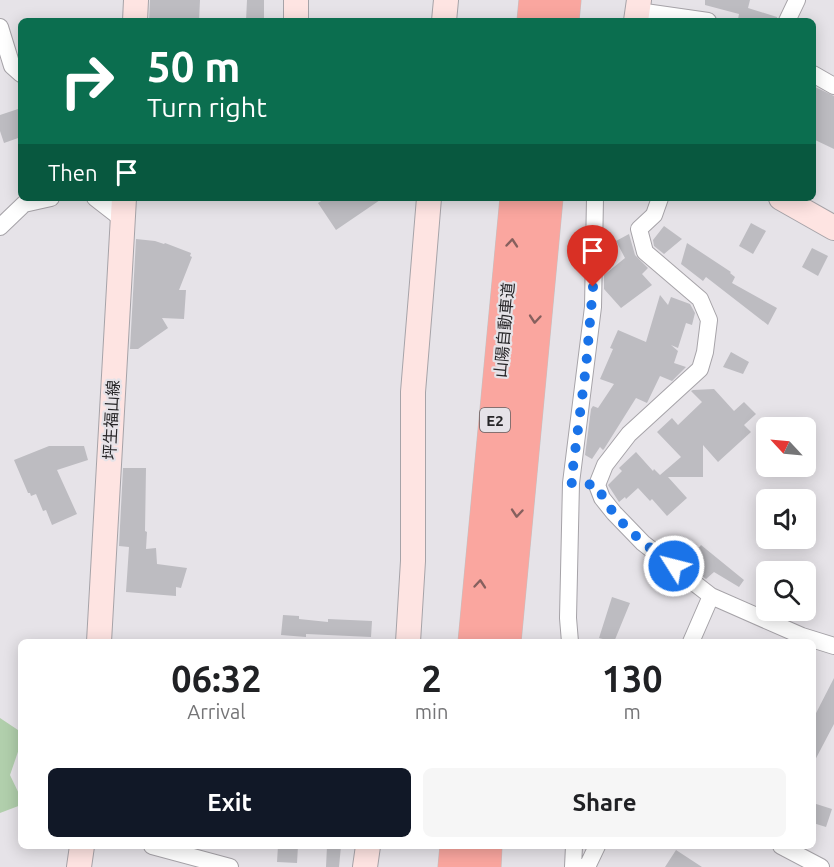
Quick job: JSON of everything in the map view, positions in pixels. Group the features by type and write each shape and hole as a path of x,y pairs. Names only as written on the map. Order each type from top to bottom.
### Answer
{"highway":[{"path":"533,18 535,0"},
{"path":"563,18 565,0"},
{"name":"山陽自動車道","path":"474,639 516,201"},
{"name":"山陽自動車道","path":"505,639 547,201"},
{"path":"454,867 456,849"},
{"path":"484,867 486,849"}],"street":[{"path":"135,18 136,0"},
{"path":"296,0 296,18"},
{"path":"444,18 447,0"},
{"path":"788,18 797,0"},
{"path":"638,11 687,18"},
{"path":"0,27 12,66 18,71"},
{"path":"816,76 834,86"},
{"path":"0,227 24,204 38,201"},
{"path":"103,201 123,209"},
{"path":"408,639 413,561 412,392 429,201"},
{"path":"570,639 568,618 571,483 593,307 595,201"},
{"path":"659,201 654,215 639,229 645,252 700,299 709,320 705,352 700,369 629,434 605,465 597,485 602,498 643,543 711,596 812,639"},
{"path":"786,201 834,228"},
{"name":"坪生福山線","path":"99,639 123,209"},
{"path":"571,483 597,485"},
{"path":"692,639 711,596"},
{"path":"816,640 834,646"},
{"path":"80,867 82,849"},
{"path":"163,849 230,867"},
{"path":"365,867 368,849"},
{"path":"574,849 573,867 587,867 596,849"},
{"path":"787,849 821,867"}],"green space":[{"path":"0,718 18,730 18,752 10,775 18,792 18,806 0,813"}],"building":[{"path":"150,0 200,0 199,18 149,18"},
{"path":"247,0 264,0 264,18 246,18"},
{"path":"705,0 750,0 748,8 777,18 738,18 739,14 705,5"},
{"path":"816,87 834,96 834,149 816,140"},
{"path":"18,109 18,138 4,143 0,131 0,115"},
{"path":"321,201 379,201 336,230 318,203"},
{"path":"751,223 766,231 753,254 739,246"},
{"path":"664,226 682,239 664,254 654,246 653,240"},
{"path":"629,234 635,255 648,268 642,274 652,285 621,308 604,289 604,275 625,258 616,241"},
{"path":"136,239 165,243 191,253 192,257 179,290 186,290 184,319 162,318 168,328 138,349 130,349"},
{"path":"687,243 731,272 735,277 732,283 777,308 768,325 706,277 703,281 681,264"},
{"path":"812,248 828,256 818,276 802,267"},
{"path":"660,295 668,305 671,297 690,304 695,313 692,325 686,323 678,348 671,345 678,351 674,363 686,367 672,381 660,376 647,403 636,398 604,449 600,447 592,459 585,455 591,409 593,406 598,408 614,384 600,379 613,349 610,348 618,330 646,342"},
{"path":"731,352 749,362 743,374 723,367"},
{"path":"714,389 734,411 744,402 756,414 744,425 751,432 718,462 703,445 703,477 668,477 687,498 667,516 652,499 650,501 638,488 619,502 608,485 622,471 619,468 636,452 653,471 654,469 660,475 681,457 657,432 672,418 678,425 702,402 691,391"},
{"path":"49,446 84,446 88,460 57,470 77,514 52,525 36,494 31,496 28,493 14,460"},
{"path":"123,468 146,468 146,549 156,548 157,564 187,568 181,588 176,587 176,596 126,592 129,547 119,546"},
{"path":"701,545 744,580 739,587 714,572 706,579 686,564"},
{"path":"612,597 630,603 615,639 599,638"},
{"path":"283,615 328,622 328,619 372,621 371,637 281,635"},
{"path":"834,678 834,724 816,758 816,713"},
{"path":"816,804 832,809 826,827 816,824"},
{"path":"278,849 298,849 297,863 277,862"},
{"path":"327,849 341,849 339,867 326,867"},
{"path":"676,850 702,867 665,867"}],"route":[{"path":"593,287 593,307 571,483 597,485 602,498 614,513 643,543 674,566"}]}
